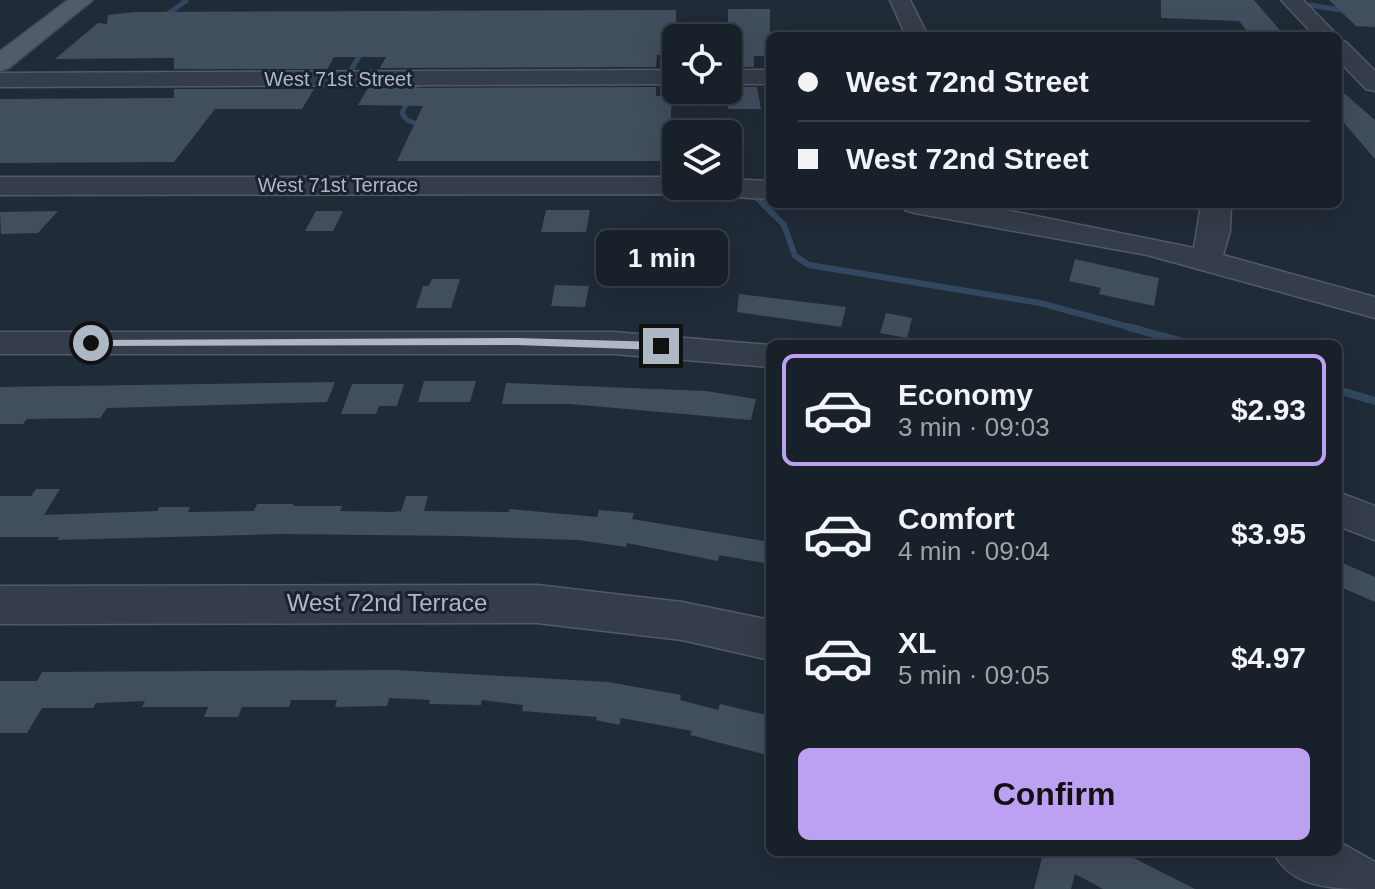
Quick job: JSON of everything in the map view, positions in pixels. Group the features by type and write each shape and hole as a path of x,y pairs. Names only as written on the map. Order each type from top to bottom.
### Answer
{"main road":[{"path":"0,63 82,0"}],"street":[{"path":"900,0 915,32"},
{"path":"1291,0 1323,32"},
{"path":"1342,51 1372,78"},
{"path":"1342,75 1372,78"},
{"name":"West 71st Street","path":"0,80 662,77"},
{"path":"742,77 766,77"},
{"name":"West 71st Terrace","path":"0,186 662,186"},
{"path":"742,189 766,190"},
{"path":"1206,260 1215,231 1216,208"},
{"path":"978,209 1206,260 1375,308"},
{"path":"0,343 586,343 766,356"},
{"path":"1342,510 1375,524"},
{"name":"West 72nd Terrace","path":"0,605 537,604 682,621 766,639"},
{"path":"1309,856 1365,889"}],"building":[{"path":"1161,0 1254,0 1282,32 1248,32 1239,21 1161,18"},
{"path":"1329,0 1375,0 1375,27 1356,26"},
{"path":"728,9 770,9 766,56 754,56 754,67 742,67 742,24 728,24"},
{"path":"676,10 676,24 662,24 662,55 657,55 656,67 380,68 386,57 334,57 327,69 174,69 174,58 55,59 98,23 107,24 108,15 135,12"},
{"path":"656,87 656,96 662,96 662,104 672,104 671,120 662,120 662,161 397,161 423,106 358,105 368,88"},
{"path":"742,87 757,87 761,109 728,109 728,104 742,104"},
{"path":"174,89 314,89 302,109 215,109 174,162 0,163 0,99 174,98"},
{"path":"1342,91 1375,120 1375,159 1342,121"},
{"path":"546,210 590,210 586,232 541,232"},
{"path":"58,211 38,233 1,234 0,212"},
{"path":"316,211 343,211 333,231 305,231"},
{"path":"1075,259 1159,278 1154,306 1099,294 1101,288 1069,281"},
{"path":"432,279 460,279 451,308 416,308 423,286 429,286"},
{"path":"555,285 589,286 585,307 551,306"},
{"path":"739,294 846,307 841,327 737,312"},
{"path":"886,313 912,318 907,338 880,333"},
{"path":"424,381 476,381 470,402 418,402"},
{"path":"335,382 327,402 107,408 100,418 27,419 23,424 0,424 0,387"},
{"path":"506,383 706,391 756,399 751,420 570,404 502,404"},
{"path":"352,384 404,384 397,406 379,406 376,414 341,414"},
{"path":"36,489 60,489 44,515 158,511 159,507 190,507 188,512 254,511 257,504 342,506 340,511 392,512 401,511 406,496 428,496 424,511 509,512 509,509 597,517 599,510 634,513 632,519 766,541 766,563 719,555 718,561 627,543 626,547 578,540 282,534 57,540 59,537 0,537 0,496 31,496"},
{"path":"1342,563 1375,577 1375,602 1342,588"},
{"path":"396,670 608,682 681,695 680,700 718,710 720,704 766,715 766,755 690,735 692,731 621,718 619,725 596,720 597,717 522,711 523,705 482,700 481,705 429,704 430,700 389,698 387,706 335,707 337,700 291,700 289,707 242,707 238,717 204,717 208,707 142,707 145,701 96,703 93,708 42,708 27,733 0,733 0,681 37,681 42,672"},
{"path":"1038,856 1130,856 1195,889 1103,889 1075,874 1071,889 1034,889 1042,858"}],"waterway":[{"path":"163,17 186,1"},
{"path":"1310,5 1348,11"},
{"path":"351,70 363,50"},
{"path":"415,86 402,113 407,120 423,126"},
{"path":"757,198 766,207"},
{"path":"767,208 784,225 795,256 809,265 1040,303 1136,329"},
{"path":"1128,327 1176,340"},
{"path":"1342,391 1375,401"}],"route":[{"path":"91,343 516,342 661,346"}]}
